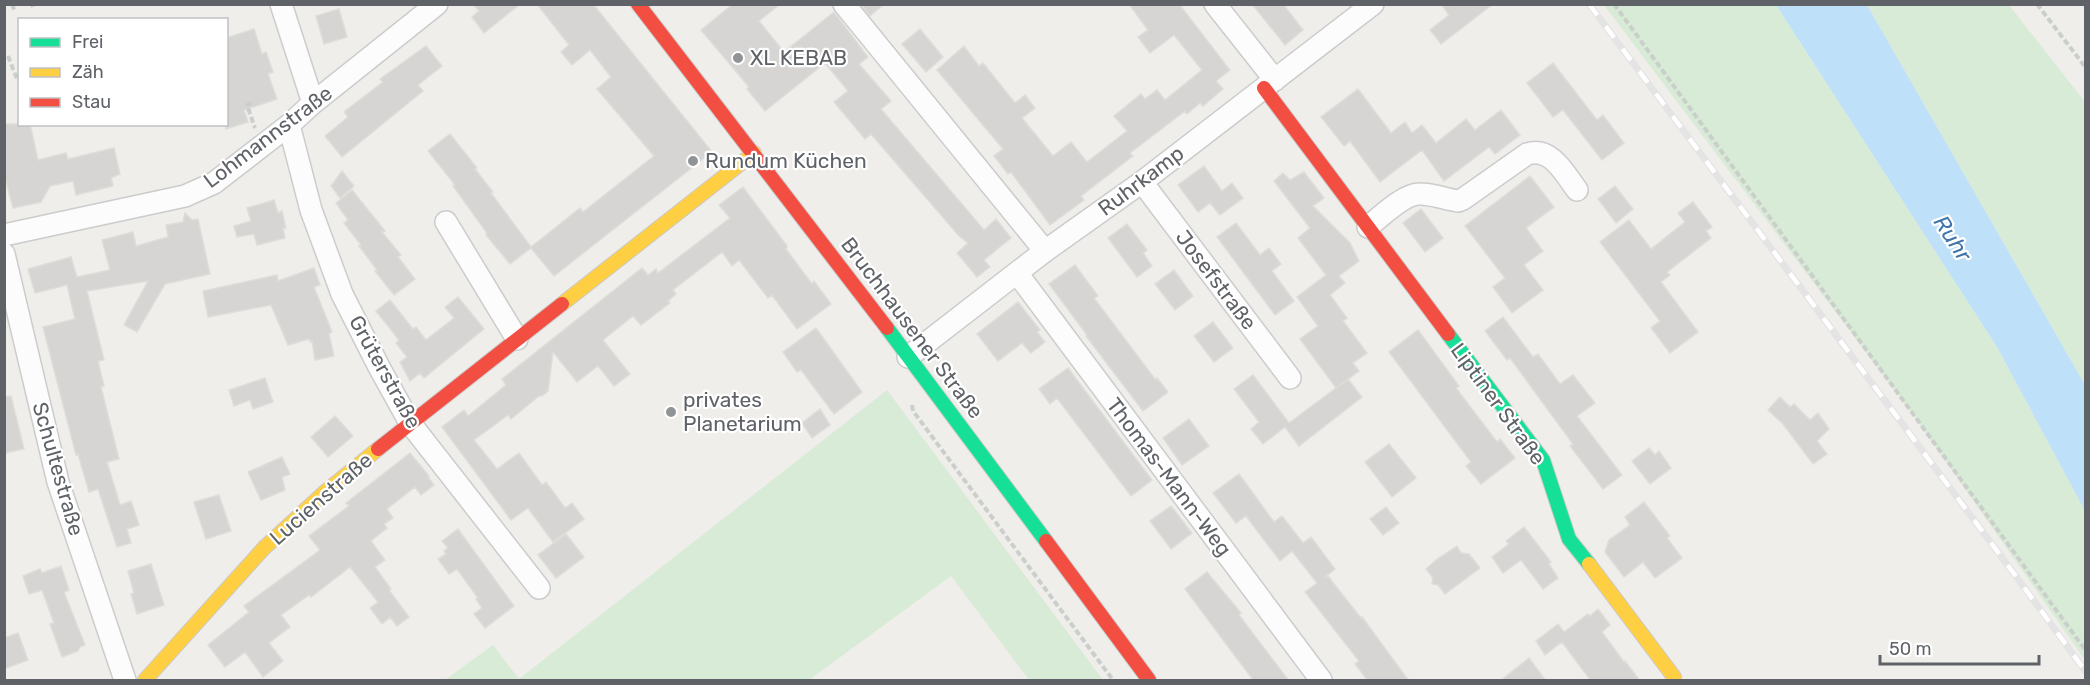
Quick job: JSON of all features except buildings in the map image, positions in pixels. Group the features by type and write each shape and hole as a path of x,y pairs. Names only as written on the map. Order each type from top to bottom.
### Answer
{"street":[{"path":"281,4 313,103"},
{"name":"Lohmannstraße","path":"4,235 185,196 214,183 437,4"},
{"name":"Bruchhausener Straße","path":"638,4 908,357 1149,681"},
{"path":"844,4 1045,251"},
{"name":"Liptiner Straße","path":"1215,4 1368,227 1543,460 1569,539 1674,677"},
{"name":"Ruhrkamp","path":"908,357 1045,251 1142,182 1373,4"},
{"name":"Grüterstraße","path":"289,125 311,210 342,294 410,423 539,588"},
{"path":"1368,227 1413,194 1458,201 1463,199 1533,152 1546,154 1554,160 1577,190"},
{"name":"Lucienstraße","path":"145,681 264,548 325,492 754,153"},
{"name":"Josefstraße","path":"1142,182 1290,378"},
{"path":"446,222 517,339"},
{"name":"Schultestraße","path":"4,254 58,482 125,681"},
{"name":"Thomas-Mann-Weg","path":"1017,273 1321,681"}],"path":[{"path":"12,4 15,12"},
{"path":"1614,4 2085,651"},
{"path":"2037,4 2085,68"},
{"path":"8,56 17,79"}],"green space":[{"path":"1604,5 1776,5 1997,347 2085,511 2085,660 1914,416"},
{"path":"1867,5 2009,5 2085,102 2085,385"},
{"path":"887,390 1103,680 1029,680 951,576 809,680 445,680 493,645 519,679"}],"water":[{"name":"Ruhr","path":"1776,5 1867,5 2085,385 2085,511 1997,347"}],"railway":[{"path":"1589,4 2086,672"}],"traffic: fast":[{"path":"887,328 1046,541"},
{"path":"1448,334 1543,460 1569,539 1589,564"}],"traffic: slow":[{"path":"562,304 754,153"},
{"path":"145,680 264,548 325,492 378,449"},
{"path":"1589,564 1674,677"}],"traffic: jam":[{"path":"638,4 887,328"},
{"path":"1264,88 1448,334"},
{"path":"378,449 562,304"},
{"path":"1046,541 1149,680"}],"place":[{"name":"XL KEBAB","path":"738,58"},
{"name":"Rundum Küchen","path":"693,161"},
{"name":"privates Planetarium","path":"671,412"}]}
